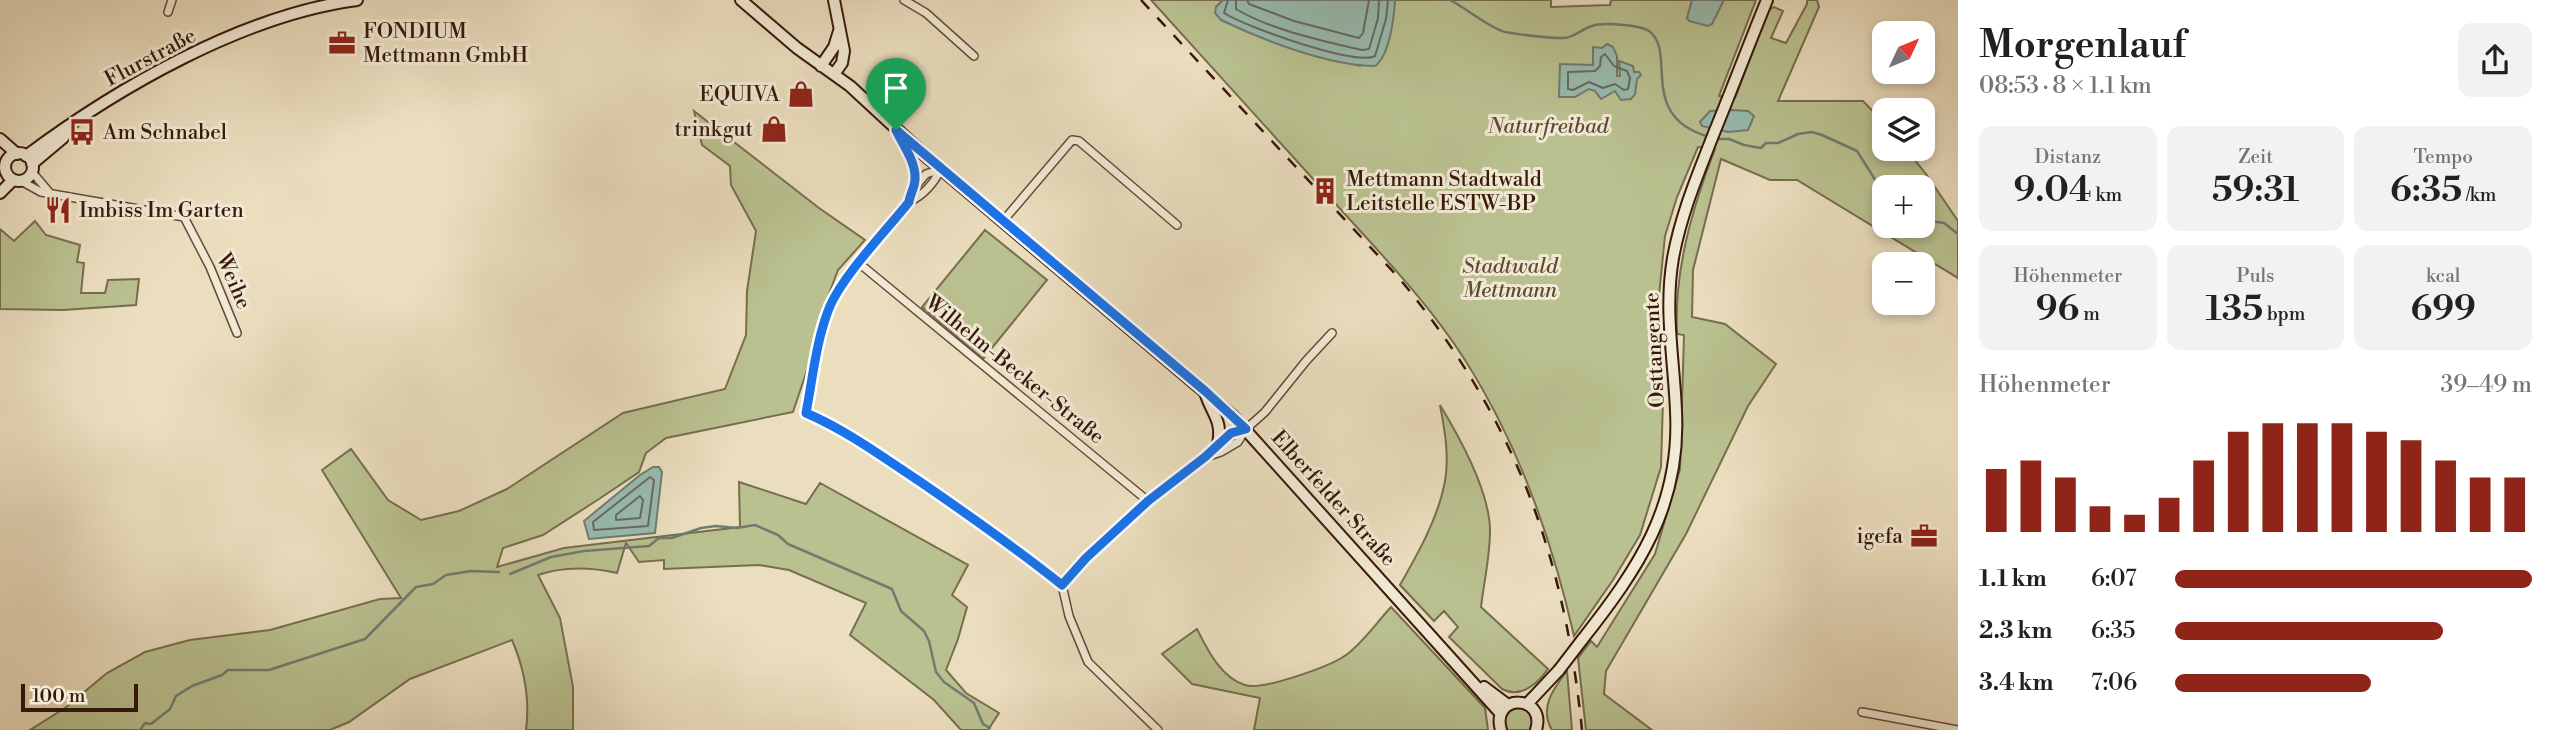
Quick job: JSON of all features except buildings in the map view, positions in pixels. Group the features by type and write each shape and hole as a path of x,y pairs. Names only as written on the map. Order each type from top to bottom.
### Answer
{"main road":[{"name":"Flurstraße","path":"27,161 63,138 70,126 83,116 209,46 280,19 338,2 357,0"},
{"name":"Elberfelder Straße","path":"741,0 797,48 858,93 941,169 1205,391 1246,429 1472,680 1505,709"},
{"path":"834,0 844,45 844,58 834,74"},
{"name":"Osttangente","path":"1530,707 1623,586 1643,555 1659,518 1668,488 1676,426 1669,332 1670,280 1682,218 1767,0"},
{"path":"821,66 834,47 839,31"},
{"path":"0,139 27,161 28,178 9,175"},
{"path":"0,149 9,175"},
{"path":"0,192 9,175 10,156 27,161"},
{"path":"1205,391 1209,408 1218,418 1220,425 1218,444"},
{"path":"1501,730 1499,723 1505,709 1517,702 1530,707 1538,721 1537,730"}],"street":[{"path":"168,12 172,0"},
{"path":"904,0 926,13 974,56"},
{"path":"896,130 912,162 914,188 909,202 844,283 831,305 821,335 806,413 828,422 872,449 1016,548 1062,585 1069,616 1088,662 1158,730"},
{"path":"1003,221 1072,140 1079,141 1177,225"},
{"path":"27,161 50,193"},
{"path":"914,188 926,174 941,169"},
{"path":"909,202 918,198 934,182 941,169"},
{"name":"Weihe","path":"9,175 41,192 184,217 210,267 237,332"},
{"name":"Wilhelm-Becker-Straße","path":"860,264 1148,501"},
{"path":"1205,457 1238,442 1246,429 1265,412 1332,333"},
{"path":"1062,585 1086,558 1148,501 1231,433 1246,429"},
{"path":"1862,712 1958,730"}],"green space":[{"path":"1151,0 1223,0 1216,7 1239,28 1286,46 1360,66 1388,40 1395,0 1551,0 1551,7 1610,5 1611,0 1756,0 1719,96 1735,98 1769,10 1774,7 1783,11 1771,38 1786,43 1807,0 1817,0 1819,7 1778,101 1863,101 1872,110 1872,161 1916,161 1927,175 1872,175 1872,226 1797,180 1770,180 1721,159 1693,270 1692,317 1725,324 1776,364 1748,406 1686,534 1606,671 1604,694 1652,730 1586,730 1578,658 1591,641 1597,647 1655,554 1680,469 1684,335 1677,334 1678,287 1692,217 1715,149 1698,147 1677,197 1665,236 1656,325 1663,400 1661,467 1640,535 1574,636 1544,528 1502,425 1451,339 1402,278"},
{"path":"694,111 819,208 865,240 838,270 824,307 814,349 793,412 666,438 646,453 639,472 599,499 543,535 503,548 497,567 564,548 740,527 739,482 806,504 820,483 968,565 952,595 967,607 946,670 966,693 999,713 988,730 961,730 934,700 850,635 866,603 789,570 759,565 664,569 664,560 639,562 626,543 617,573 577,568 538,575 560,618 573,687 573,730 526,730 525,684 512,640 410,679 349,722 330,730 30,730 65,708 107,673 145,652 190,640 270,630 380,599 401,598 322,470 351,449 388,500 421,520 459,511 507,489 623,413 725,389 746,335 747,291 756,231 731,185 730,166 702,145"},
{"path":"1935,187 1958,221 1958,278 1935,264 1935,252 1915,252 1892,238 1935,238"},
{"path":"35,221 46,235 80,245 77,262 84,263 81,293 105,293 108,280 139,279 136,305 63,310 0,309 0,229 14,241"},
{"path":"985,230 1047,280 983,359 922,307"},
{"path":"1440,405 1472,466 1489,516 1489,550 1481,607 1548,669 1534,685 1522,691 1509,692 1502,689 1449,637 1458,627 1444,611 1434,621 1400,585 1420,549 1444,486 1447,455"},
{"path":"1391,607 1485,708 1488,730 1254,730 1260,698 1192,684 1162,654 1197,629 1216,662 1229,676 1245,685 1266,684 1312,671 1338,660 1364,638"},
{"path":"1567,671 1572,730 1552,730 1548,722 1547,706"},
{"path":"1519,706 1528,710 1534,718 1532,730 1506,730 1506,714"}],"water":[{"path":"1223,0 1395,0 1388,45 1375,66 1317,57 1238,28 1221,20 1215,13 1216,7"},
{"path":"1692,0 1724,0 1712,24 1708,26 1687,18"},
{"path":"1607,44 1613,47 1617,56 1617,76 1620,76 1619,61 1633,66 1634,72 1641,75 1637,79 1635,94 1631,99 1621,100 1615,91 1601,99 1595,91 1589,89 1575,97 1559,97 1560,64 1593,65 1593,47 1602,48"},
{"path":"1710,111 1748,111 1754,116 1748,130 1728,132 1702,126 1700,122"},
{"path":"653,467 659,467 662,472 655,533 589,539 584,521"}],"waterway":[{"path":"1450,0 1492,27 1505,32 1567,38 1588,27 1604,24 1649,31 1657,41 1666,100 1673,115 1687,128 1710,137"},
{"path":"1717,139 1729,139 1761,148 1766,143 1778,143 1798,134 1812,132 1857,151 1872,175"},
{"path":"1935,222 1944,223 1958,234"},
{"path":"510,574 551,557 584,551 649,546 659,538 672,538 701,528 755,525 778,535 788,544 892,589 901,611 924,631 936,672 944,682 974,703 983,724 990,728"},
{"path":"140,730 145,723 151,724 170,709 176,696 228,670 269,670 365,639 416,587 433,584 446,575 471,571 499,572"}],"railway":[{"path":"1141,0 1399,278 1474,382 1503,435 1527,489 1547,545 1574,665 1582,730"}],"place":[{"name":"FONDIUM Mettmann GmbH","path":"342,43"},
{"name":"EQUIVA","path":"801,94"},
{"name":"trinkgut","path":"774,129"},
{"name":"Am Schnabel","path":"82,132"},
{"name":"Mettmann Stadtwald Leitstelle ESTW-BP","path":"1325,191"},
{"name":"Imbiss Im Garten","path":"58,210"},
{"name":"igefa","path":"1924,536"}],"route":[{"path":"896,130 1205,391 1246,429 1231,433 1148,501 1086,558 1062,585 1016,548 872,449 828,422 806,413 821,335 831,305 844,283 909,202 914,188 912,162 896,130"}],"park label":[{"name":"Naturfreibad","path":"1548,126"},
{"name":"Stadtwald Mettmann","path":"1510,278"}]}
